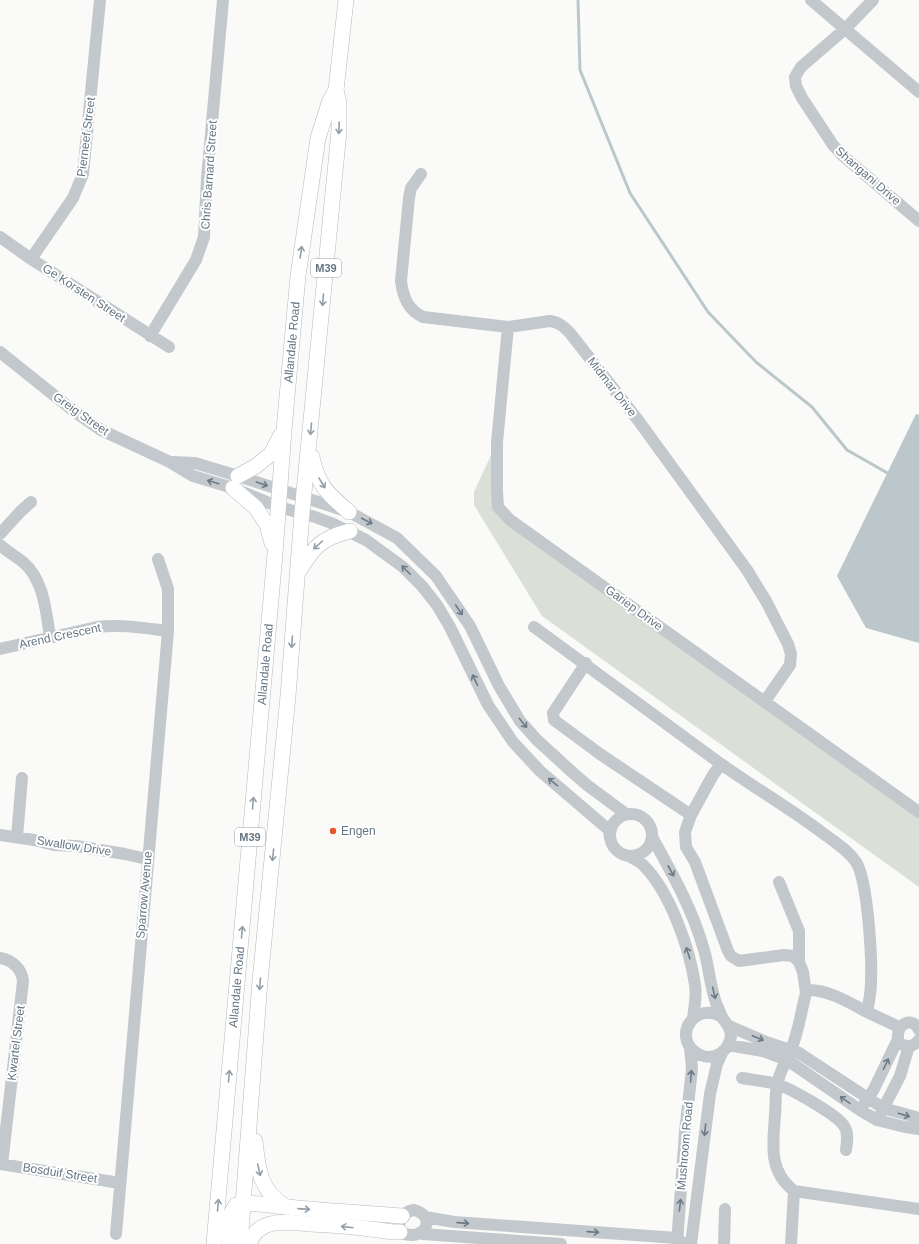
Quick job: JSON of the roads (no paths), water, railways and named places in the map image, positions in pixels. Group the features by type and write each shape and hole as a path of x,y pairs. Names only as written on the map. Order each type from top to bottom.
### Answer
{"main road":[{"name":"Allandale Road","path":"214,1244 298,276 318,138 330,100 336,90 346,0"},
{"name":"Allandale Road","path":"240,1244 260,981 288,696 302,513 305,498 339,131 340,102 336,90"},
{"path":"275,554 267,525 236,482 271,454 284,430"},
{"path":"309,447 315,470 321,484 330,495 349,512"},
{"path":"298,573 315,547 323,541 338,534 350,531"},
{"path":"251,1104 258,1169 261,1178 271,1196 286,1207"},
{"path":"229,1244 231,1214 236,1205 243,1203 402,1216"},
{"path":"249,1244 250,1239 257,1231 268,1225 279,1222 400,1232"},
{"path":"378,1230 391,1244"}],"street":[{"name":"Pierneef Street","path":"31,258 73,198 83,174 100,0"},
{"name":"Chris Barnard Street","path":"150,336 196,260 204,237 207,178 223,0"},
{"path":"811,0 919,92"},
{"name":"Shangani Drive","path":"873,0 845,29 801,67 795,77 796,86 802,98 833,145 842,155 919,221"},
{"name":"Midmar Drive","path":"421,174 411,188 409,198 401,281 402,291 410,309 423,317 508,327 550,321 560,324 570,333 638,420 747,570 766,601 788,644 791,654 790,665 765,701"},
{"name":"Ge Korsten Street","path":"0,237 169,347"},
{"name":"Gariep Drive","path":"508,327 497,442 497,498 499,510 510,520 919,812"},
{"name":"Greig Street","path":"0,352 75,412 95,426 115,437 170,462 193,476 280,490 349,512 398,538 436,576 470,626 499,686 520,721 537,740 572,772 626,814"},
{"name":"Greig Street","path":"236,482 279,508 321,519 350,531 383,551 403,567 422,586 444,616 488,705 512,742 540,771 609,830 610,838"},
{"path":"0,534 20,512 32,502"},
{"path":"0,545 23,562 35,577 40,588 50,637"},
{"name":"Sparrow Avenue","path":"116,1234 147,859 168,631 168,589 158,559"},
{"name":"Arend Crescent","path":"0,649 110,625 168,631"},
{"path":"534,627 586,663 721,764 796,813 846,851 856,862 862,876 870,944 871,982 868,1012"},
{"path":"586,663 553,713 554,720 600,754 691,815"},
{"path":"721,764 713,774 691,815 685,832 686,847 695,862 731,956 739,962 784,955 793,956 799,962"},
{"path":"17,837 22,778"},
{"path":"693,1019 695,987 691,964 678,924 664,893 654,877 643,864 618,852 612,844 610,838 611,827 621,815 638,814 643,817 650,826 652,837 678,884 693,918 704,950 716,1002 726,1022 731,1036 726,1048 714,1056 709,1057 698,1054 690,1048 686,1038 689,1023 693,1019 697,1015 707,1012 718,1014 726,1022 790,1056 842,1080 883,1108 919,1118"},
{"name":"Swallow Drive","path":"0,835 54,845 76,846 147,859"},
{"path":"629,856 634,856 644,851 648,847 652,837"},
{"path":"779,882 799,931 799,962 803,972 806,993 792,1046 777,1084 774,1138 774,1160 777,1171 787,1185 794,1191 919,1209"},
{"name":"Kwartel Street","path":"0,958 11,962 17,967 23,976 24,981 1,1164"},
{"path":"806,993 810,990 816,990 844,1000 868,1012 898,1033 902,1045 917,1042"},
{"path":"860,1110 868,1099 898,1033 905,1023 912,1023 918,1027 919,1030"},
{"path":"877,1120 917,1042"},
{"name":"Mushroom Road","path":"679,1242 685,1132 692,1069 690,1048"},
{"path":"726,1048 763,1051 790,1056 860,1110 877,1120 919,1129"},
{"name":"Mushroom Road","path":"691,1244 710,1094 717,1064 726,1048"},
{"path":"742,1078 777,1084 819,1106 841,1121 848,1136 846,1150"},
{"name":"Bosduif Street","path":"1,1164 120,1183"},
{"path":"791,1244 794,1191"},
{"path":"724,1244 725,1208"},
{"path":"561,1244 423,1234 410,1238 400,1232 399,1224 405,1213 414,1210 418,1211 425,1217 454,1222 679,1242"},
{"path":"423,1234 427,1225 425,1217"}],"waterway":[{"path":"578,0 580,70 630,193 708,312 756,362 812,407 847,450 891,475"}],"place":[{"name":"Engen","path":"333,831"}]}
